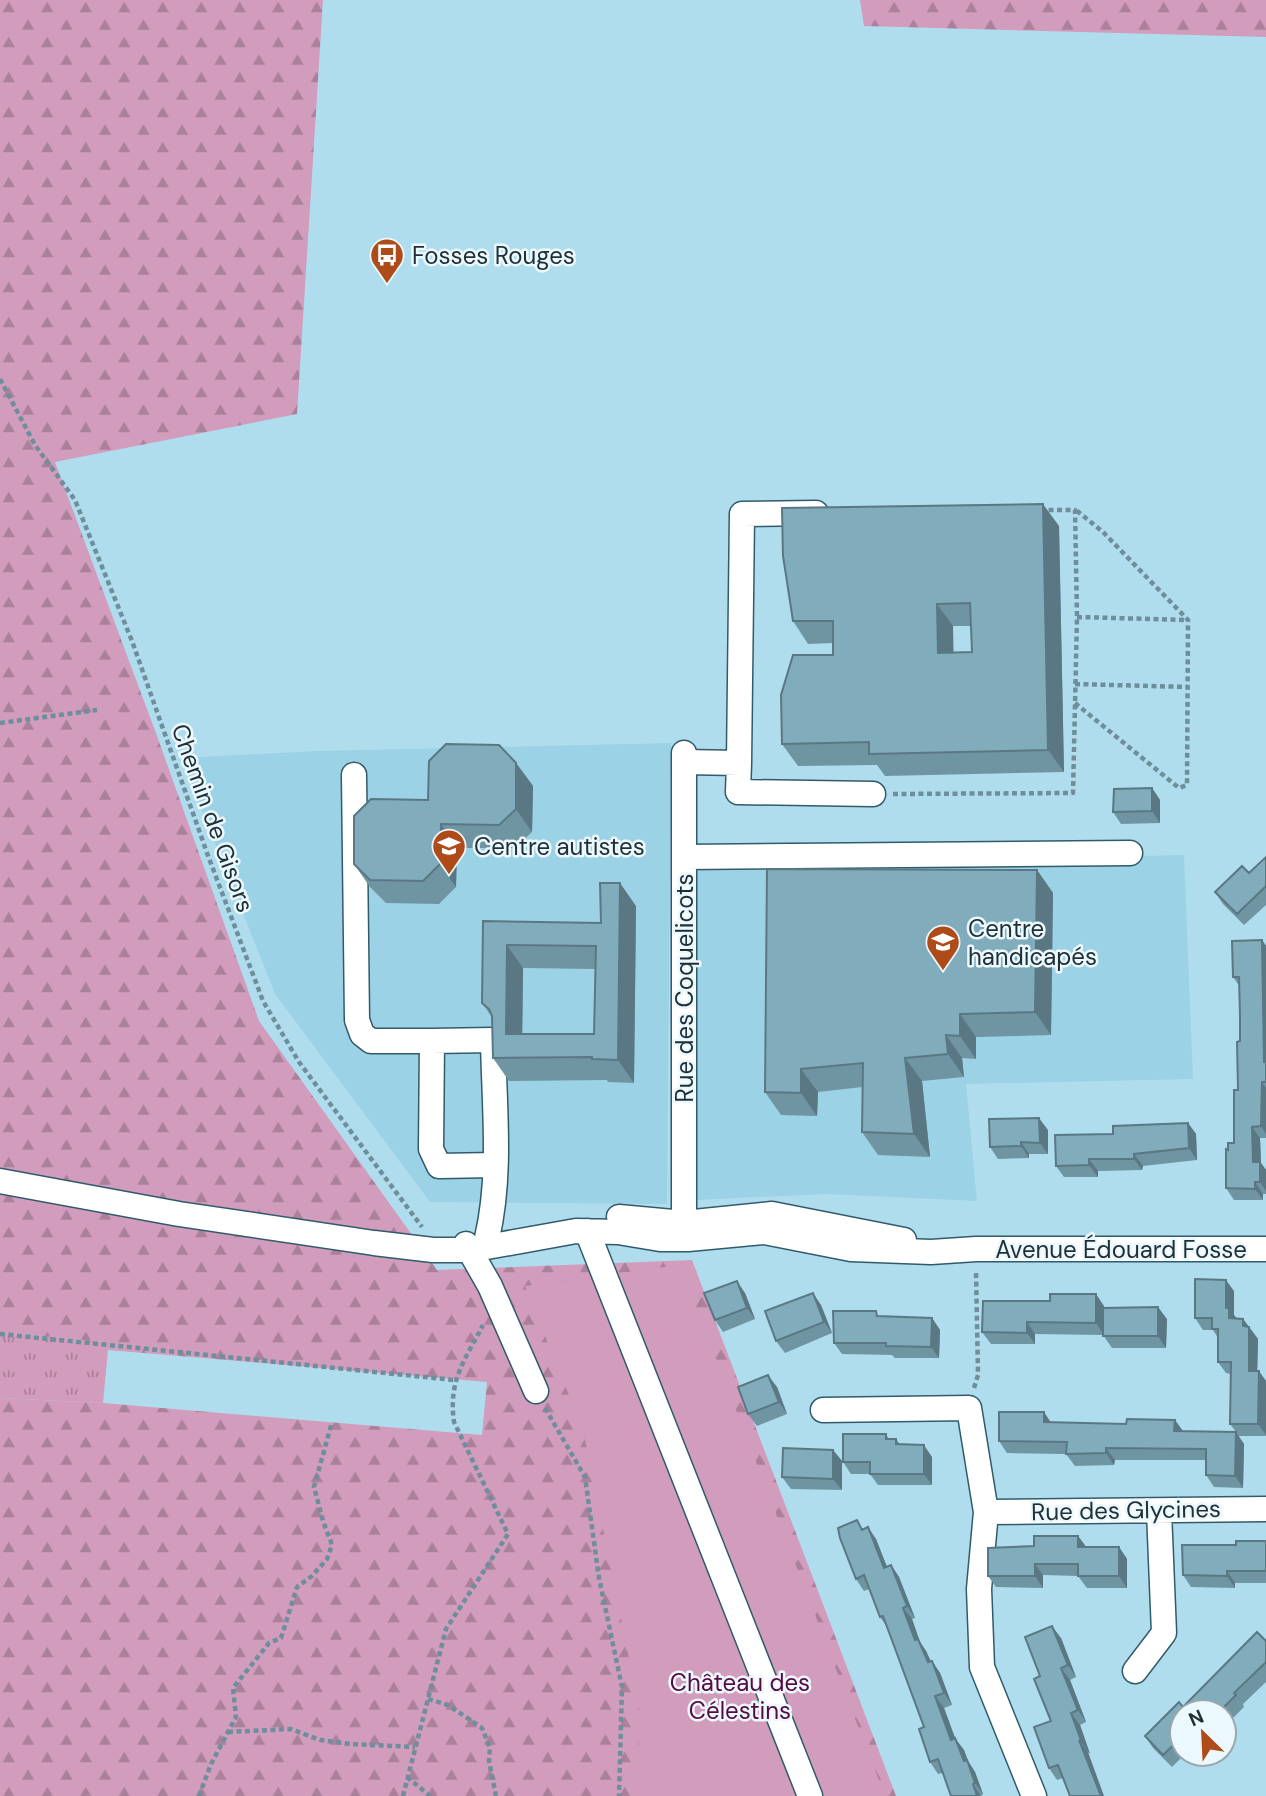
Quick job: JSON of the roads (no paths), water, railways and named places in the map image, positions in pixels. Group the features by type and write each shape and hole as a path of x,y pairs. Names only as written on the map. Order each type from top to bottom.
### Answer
{"street":[{"path":"836,512 742,514 738,792 873,794"},
{"name":"Rue des Coquelicots","path":"684,1231 684,757 739,763"},
{"path":"354,775 357,1020 362,1034 372,1041 493,1040 494,1209 474,1244 536,1391"},
{"path":"684,857 1130,853"},
{"path":"432,1041 432,1149 439,1166 495,1165"},
{"name":"Avenue Édouard Fosse","path":"0,1181 179,1214 374,1244 433,1250 635,1226"},
{"name":"Avenue Édouard Fosse","path":"404,1247 474,1244 534,1226 589,1216 635,1226 684,1231 772,1214 800,1217 913,1241 976,1249 1266,1250"},
{"path":"587,1231 810,1796"},
{"path":"823,1410 969,1408 986,1512 979,1589 982,1667 1034,1796"},
{"name":"Rue des Glycines","path":"986,1512 1266,1509"},
{"path":"1135,1671 1164,1633 1159,1511"}],"place":[{"name":"Fosses Rouges","path":"387,285"},
{"name":"Centre autistes","path":"449,876"},
{"name":"Centre handicapés","path":"943,972"}],"park label":[{"name":"Château des Célestins","path":"740,1696"}]}
